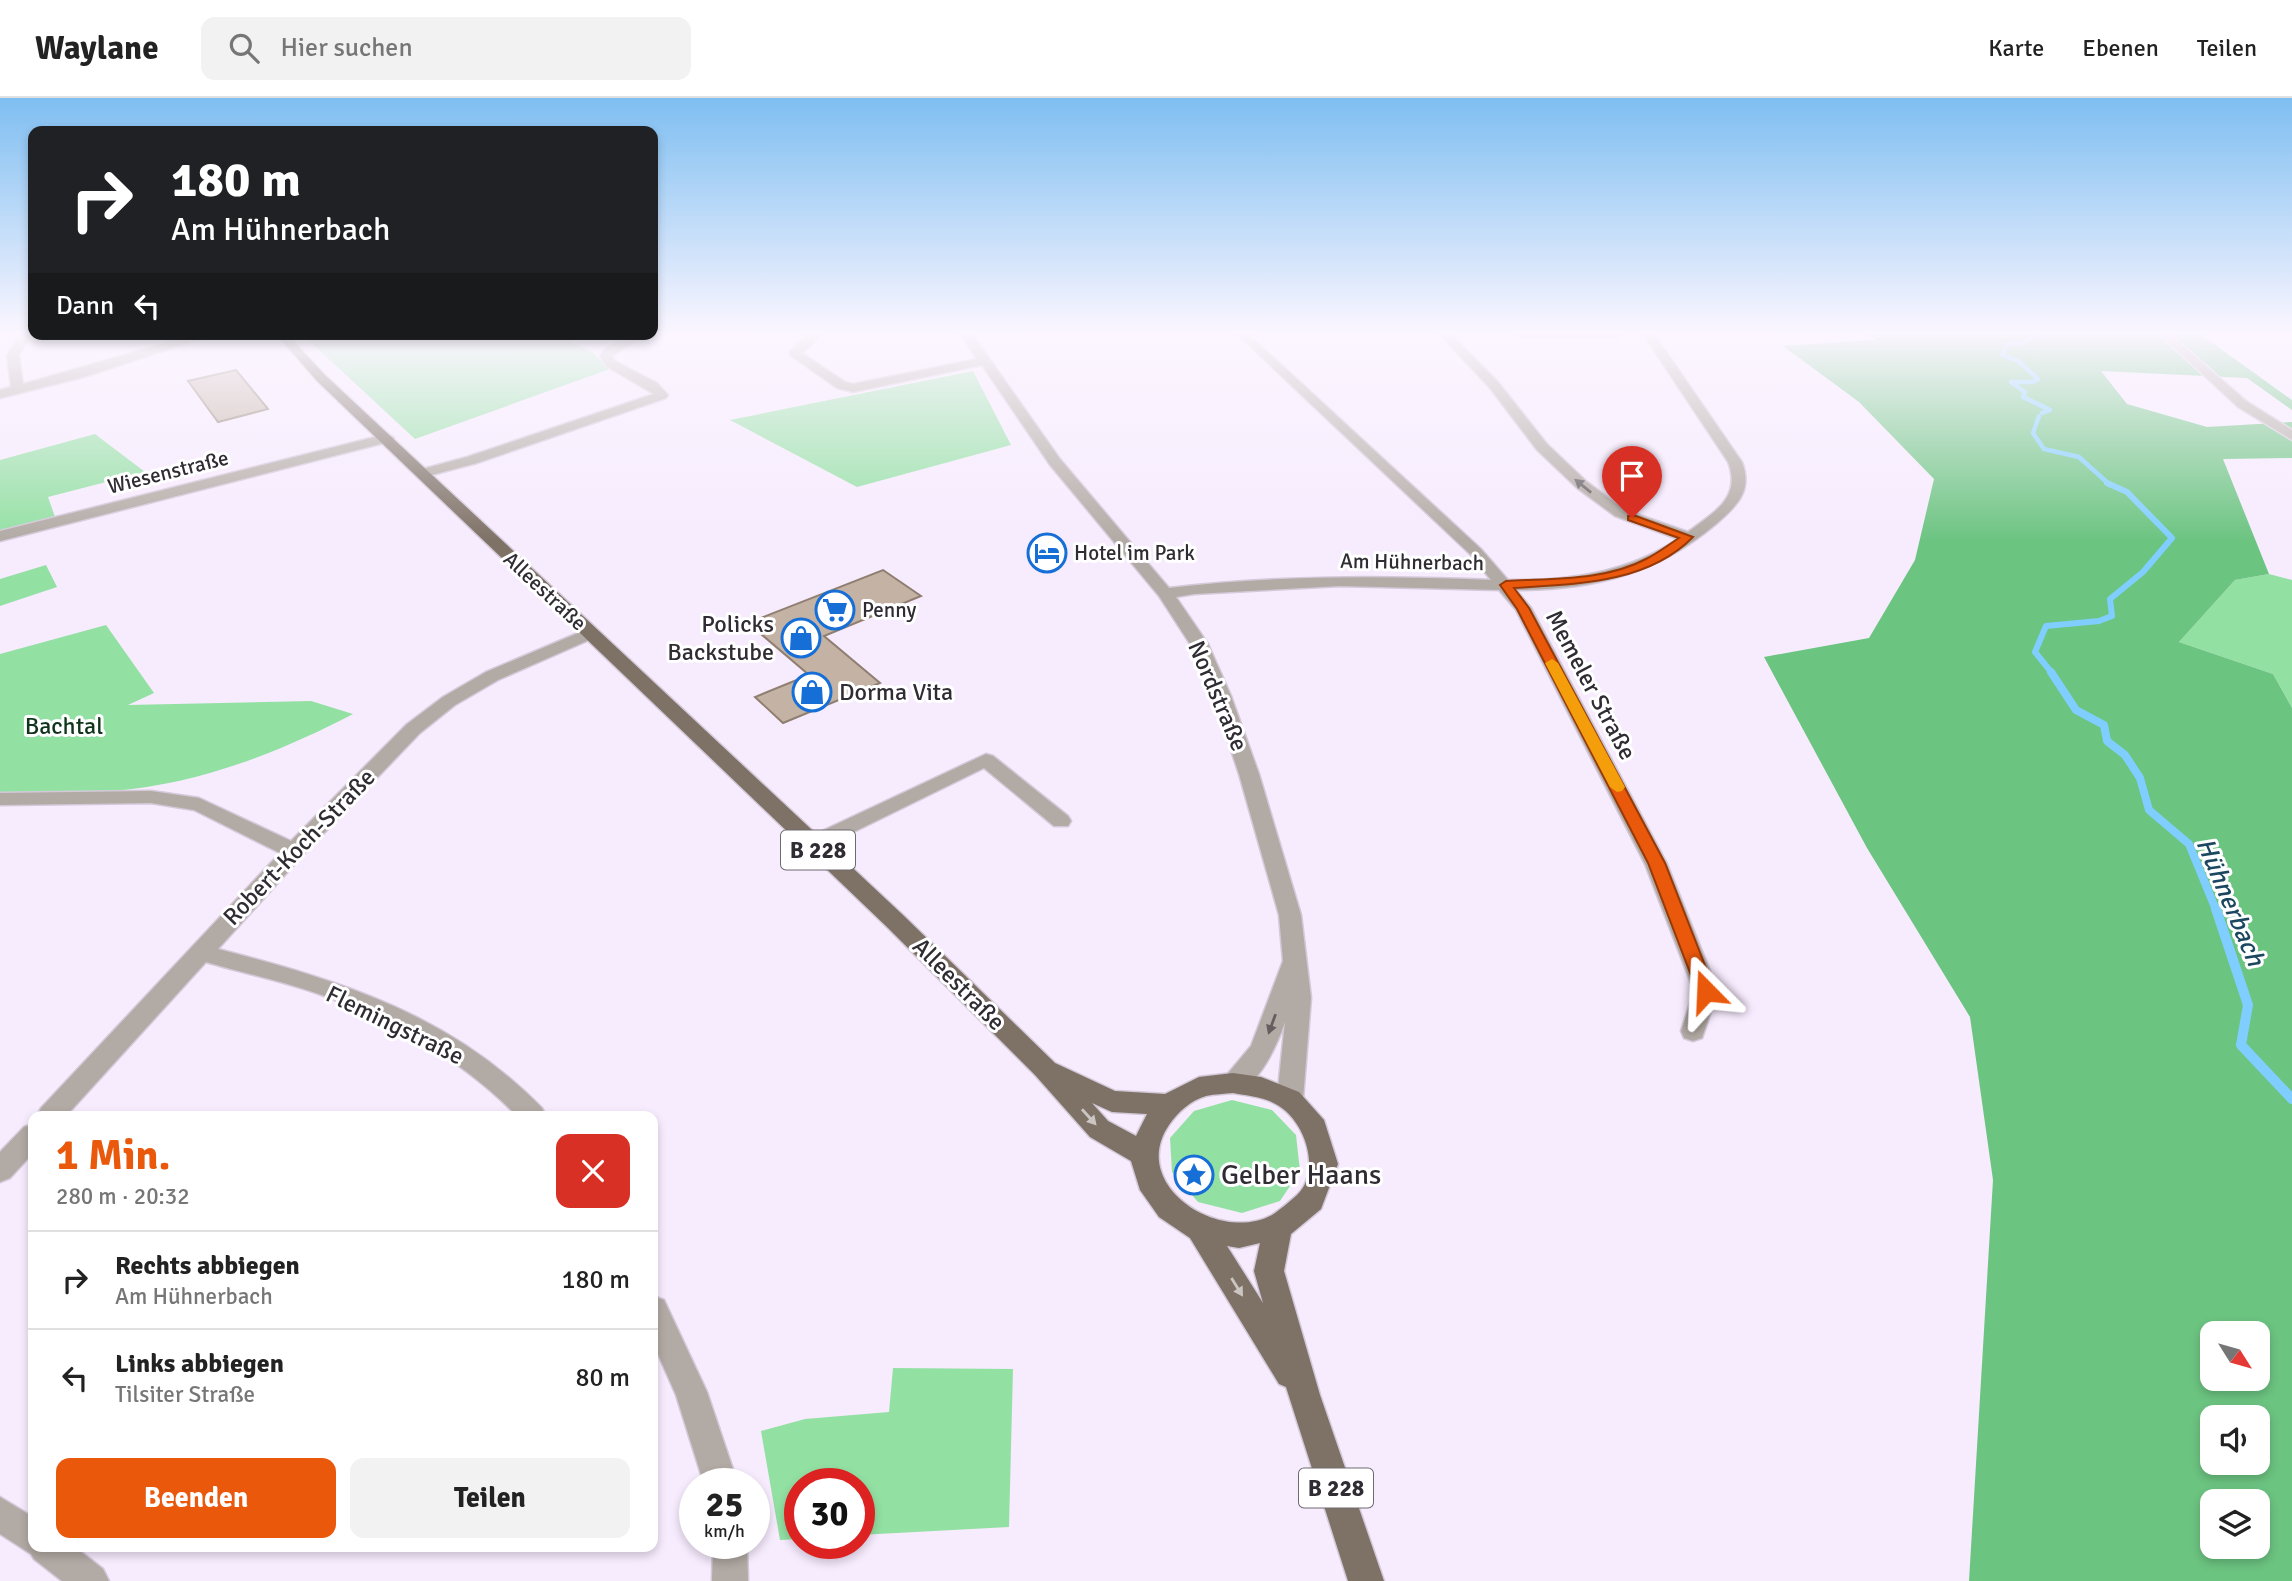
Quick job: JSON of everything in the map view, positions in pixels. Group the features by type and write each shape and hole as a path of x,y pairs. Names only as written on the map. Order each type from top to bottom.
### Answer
{"main road":[{"name":"Alleestraße","path":"350,403 506,555 895,921 1044,1068 1099,1129 1143,1154"},
{"name":"Alleestraße","path":"1044,1068 1112,1101 1168,1105"},
{"name":"B 228","path":"1200,1229 1239,1235 1279,1227 1311,1200 1324,1164 1315,1128 1290,1099 1261,1087 1233,1083 1199,1087 1168,1105 1152,1128 1143,1154 1150,1182 1169,1208 1200,1229 1304,1395"},
{"name":"B 228","path":"1279,1227 1269,1271 1304,1395 1367,1581"}],"street":[{"path":"424,473 472,460 638,403"},
{"name":"Nordstraße","path":"1014,403 1055,463 1165,593 1199,643 1230,718 1290,915 1299,998 1290,1099"},
{"name":"Memeler Straße","path":"1316,403 1476,552 1523,608 1656,863 1706,991 1693,1031"},
{"path":"1508,403 1542,447 1575,479 1620,513 1688,537"},
{"name":"Am Hühnerbach","path":"1165,593 1288,582 1398,581 1506,585 1584,580 1621,573 1650,562 1688,537 1734,500 1739,492 1741,474 1696,403"},
{"path":"2241,403 2292,436"},
{"name":"Wiesenstraße","path":"0,536 387,438"},
{"name":"Robert-Koch-Straße","path":"55,1111 294,850 413,729 449,701 492,676 590,633"},
{"path":"812,844 986,761 1062,821"},
{"path":"0,799 151,797 199,804 294,850"},
{"name":"Flemingstraße","path":"200,952 344,994 432,1037 477,1065 528,1111"},
{"name":"Nordstraße","path":"1233,1083 1262,1051 1295,960"},
{"path":"0,1170 28,1140"},
{"path":"658,1321 691,1392 716,1468"},
{"path":"0,1514 28,1534"},
{"path":"53,1552 91,1581"},
{"path":"730,1559 730,1581"}],"green space":[{"path":"376,403 515,403 415,439"},
{"path":"813,403 990,403 1011,445 857,487 730,420"},
{"path":"1860,403 2126,403 2207,427 2292,422 2292,458 2223,459 2269,574 2235,580 2179,642 2273,674 2292,708 2292,1581 1969,1581 1993,1180 1970,1017 1867,848 1764,657 1869,638 1915,560 1934,479"},
{"path":"2282,403 2292,403 2292,410"},
{"path":"95,434 145,472 48,497 55,517 0,531 0,460"},
{"path":"46,565 57,587 0,606 0,579"},
{"path":"2269,574 2292,580 2292,708 2273,674 2179,642 2235,580"},
{"name":"Bachtal","path":"106,625 154,693 128,705 311,701 353,714 267,754 176,782 99,792 0,792 0,654"},
{"path":"1232,1100 1272,1110 1296,1135 1300,1171 1280,1201 1242,1213 1198,1202 1172,1172 1170,1138 1194,1111"},
{"path":"893,1368 1013,1369 1009,1527 875,1534 875,1468 784,1468 784,1540 780,1540 770,1468 767,1468 761,1431 805,1419 889,1412"}],"building":[{"path":"204,403 263,403 268,409 218,422"},
{"path":"883,570 921,596 824,636 880,683 783,723 755,697 809,675 748,623"}],"waterway":[{"name":"Hühnerbach","path":"2036,403 2050,410 2042,413"},
{"name":"Hühnerbach","path":"2039,416 2033,433 2044,449 2079,457 2109,484"},
{"name":"Hühnerbach","path":"2052,673 2035,652 2046,626 2099,621 2112,616 2110,599 2143,572 2172,538 2127,492 2109,484"},
{"name":"Hühnerbach","path":"2051,672 2076,710 2104,725 2107,741 2125,755 2140,778 2149,810 2189,844 2216,910"},
{"name":"Hühnerbach","path":"2216,909 2248,1005 2241,1045 2292,1099"}],"slow traffic":[{"path":"1552,663 1617,787"}],"place":[{"name":"Hotel im Park","path":"1047,553"},
{"name":"Penny","path":"835,610"},
{"name":"Policks Backstube","path":"801,638"},
{"name":"Dorma Vita","path":"812,692"},
{"name":"Gelber Haans","path":"1194,1175"}],"route":[{"path":"1632,518 1688,537 1650,562 1621,573 1584,580 1506,585 1523,608 1656,863 1706,991"}]}
